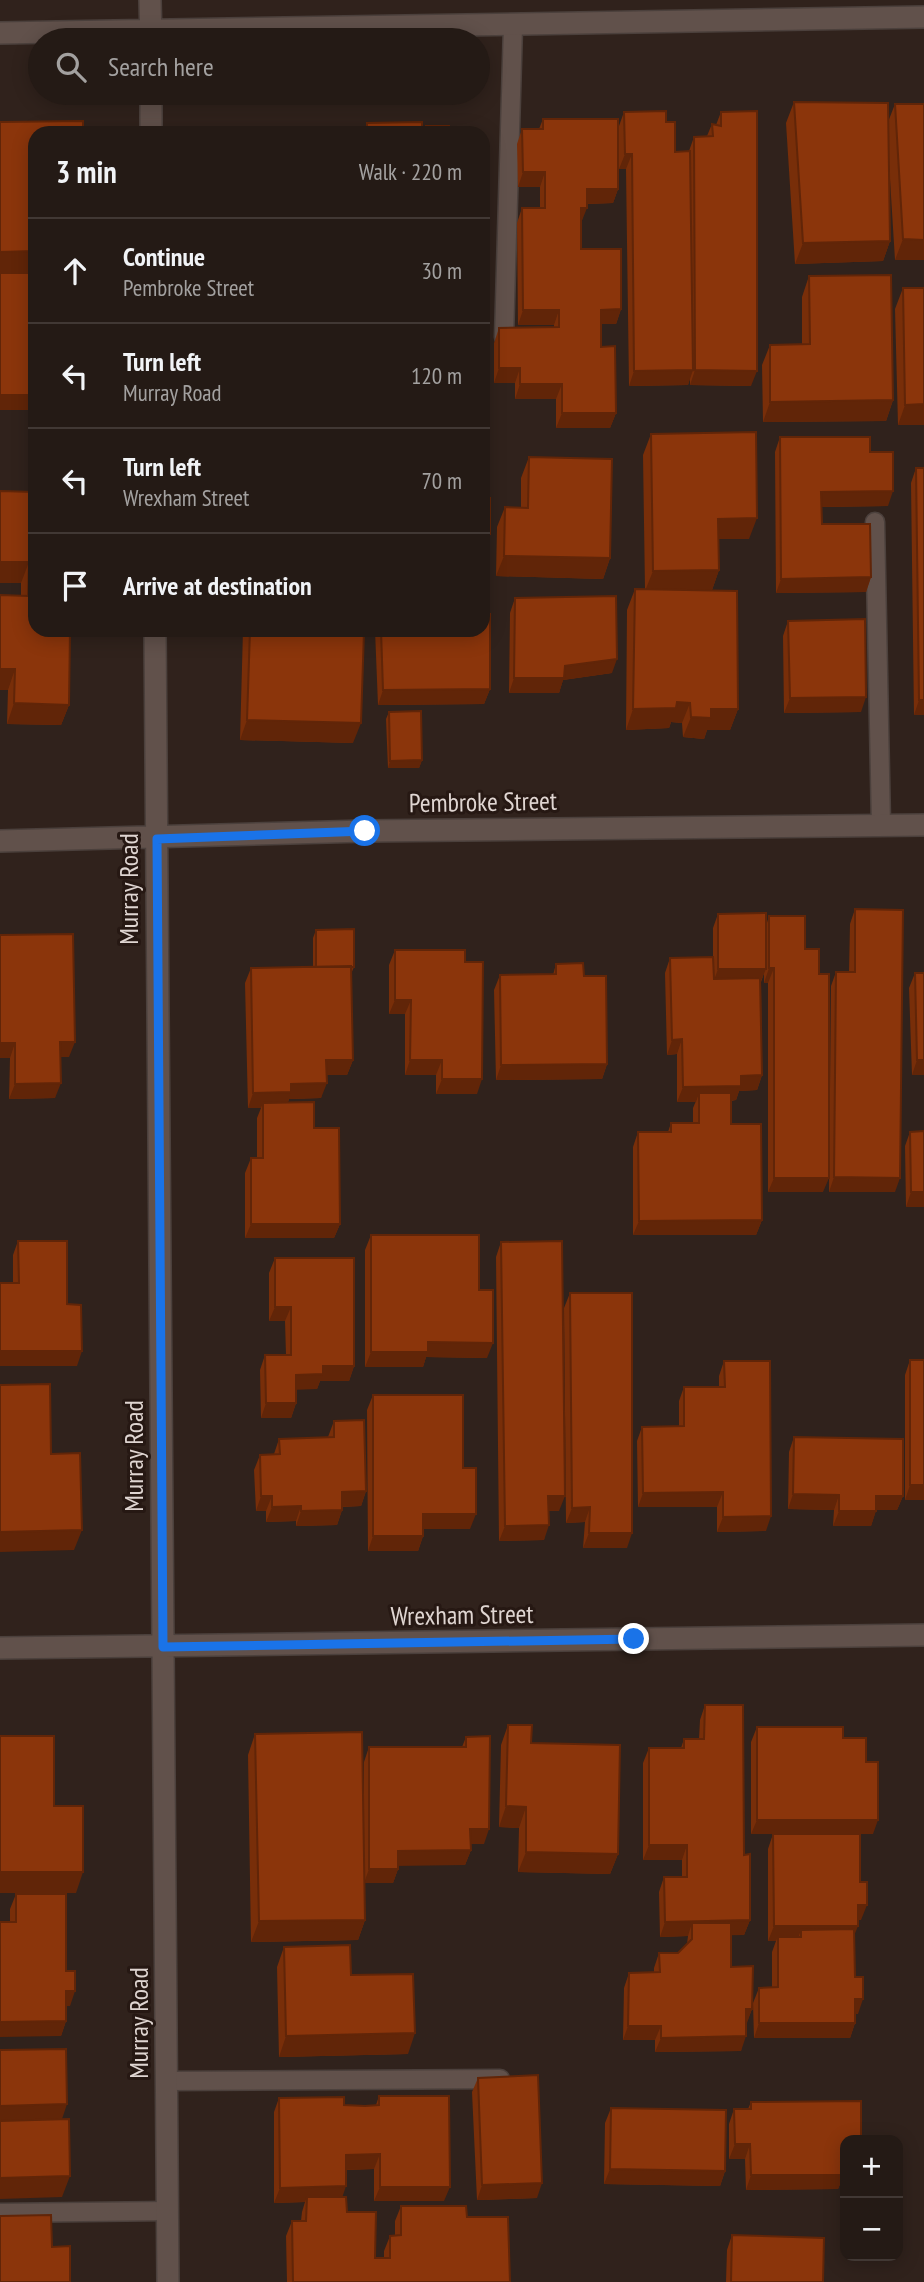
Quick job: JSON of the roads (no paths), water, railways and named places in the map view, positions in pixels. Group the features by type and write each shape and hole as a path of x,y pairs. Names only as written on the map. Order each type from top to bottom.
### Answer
{"street":[{"path":"150,0 151,28"},
{"path":"441,28 924,17"},
{"path":"0,33 28,34"},
{"path":"151,105 152,126"},
{"name":"Murray Road","path":"155,637 168,2282"},
{"name":"Pembroke Street","path":"0,841 157,839 365,831 924,825"},
{"name":"Wrexham Street","path":"0,1648 924,1635"}],"lane":[{"path":"504,337 513,26"},
{"path":"875,522 881,825"},
{"path":"167,2081 504,2079"},
{"path":"0,2213 168,2211"}]}
